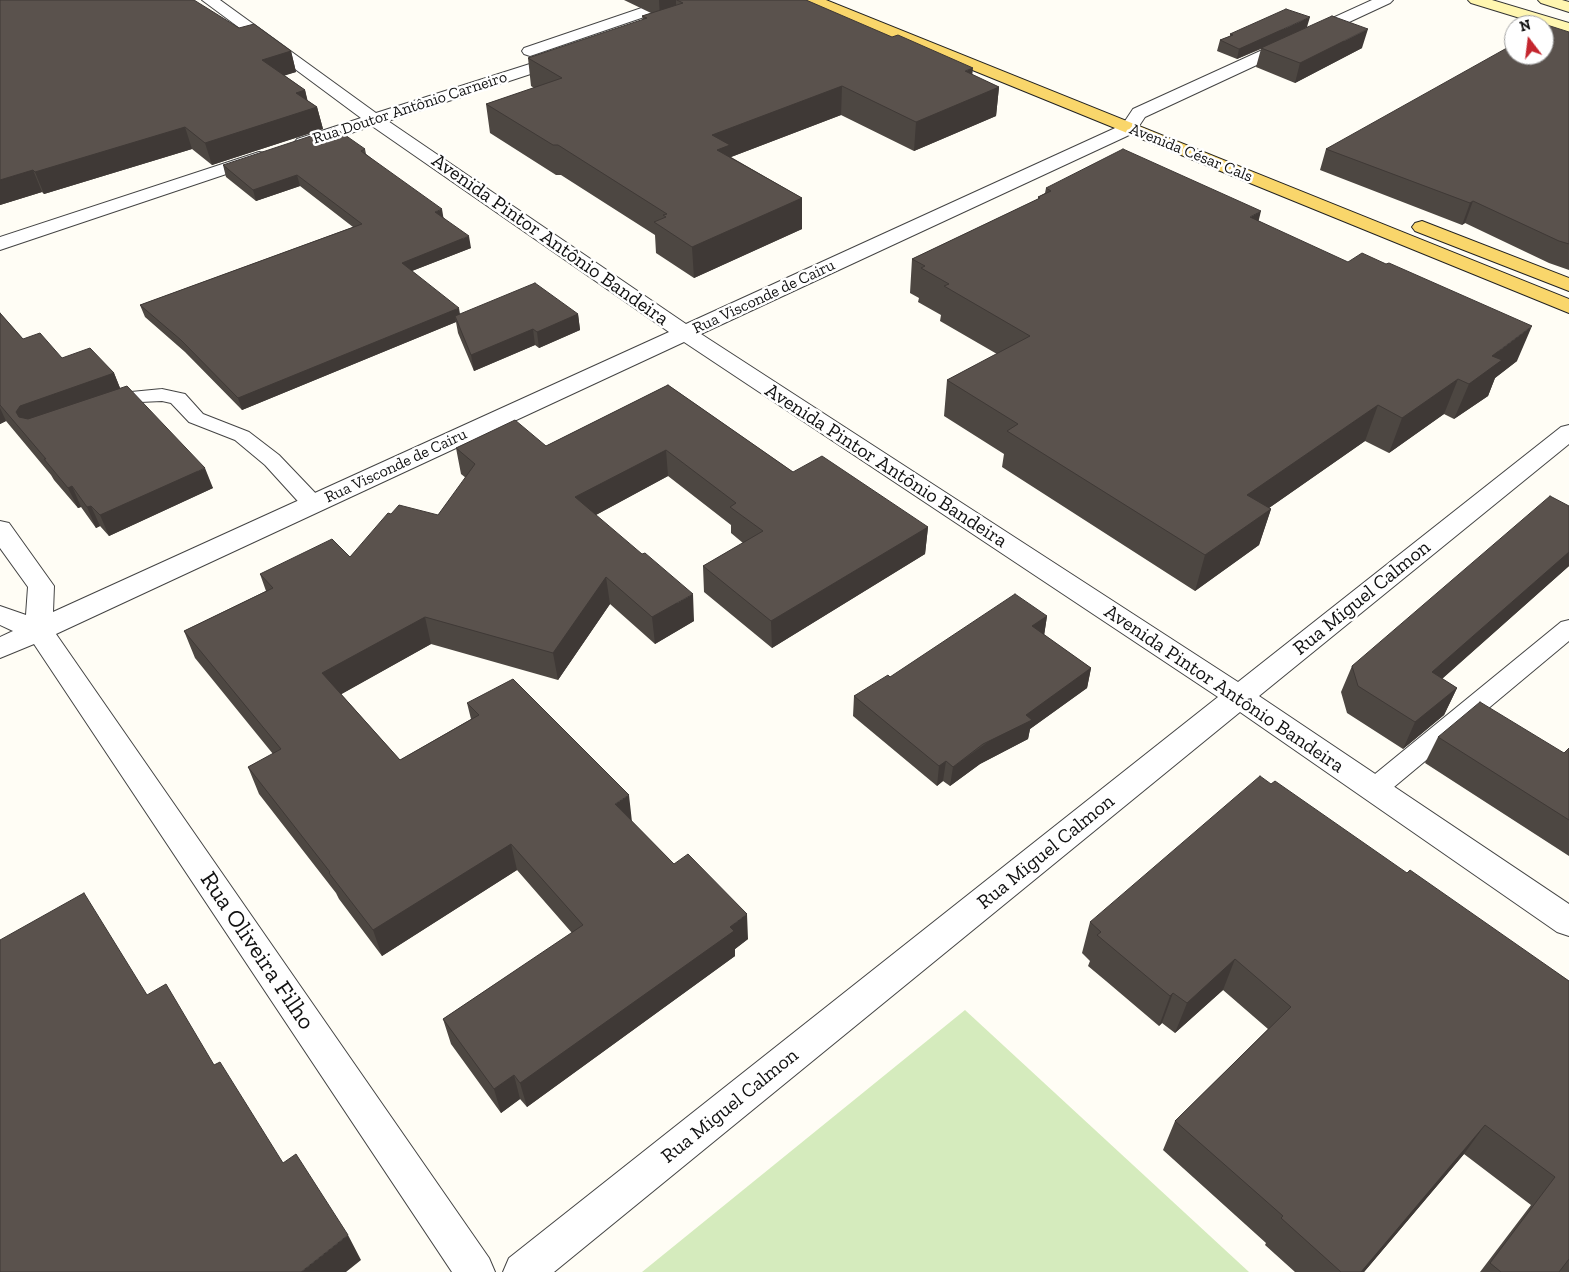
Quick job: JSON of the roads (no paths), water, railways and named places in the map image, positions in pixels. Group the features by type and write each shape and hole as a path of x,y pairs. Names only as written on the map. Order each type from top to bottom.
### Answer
{"main road":[{"name":"Avenida César Cals","path":"813,0 1308,181"},
{"path":"851,0 984,52"},
{"path":"1476,0 1569,28"},
{"path":"1546,0 1569,7"},
{"name":"Avenida César Cals","path":"1130,116 1569,307"},
{"path":"1407,221 1569,285"}],"street":[{"name":"Avenida Pintor Antônio Bandeira","path":"210,0 365,114 685,333 1239,697 1569,922"},
{"name":"Rua Doutor Antônio Carneiro","path":"517,55 680,0"},
{"name":"Rua Visconde de Cairu","path":"0,648 685,333 1130,116 1385,0"},
{"path":"545,46 565,57"},
{"name":"Rua Doutor Antônio Carneiro","path":"290,138 365,114 584,51"},
{"name":"Rua Doutor Antônio Carneiro","path":"365,114 470,71"},
{"path":"0,244 267,146 169,170"},
{"name":"Rua Miguel Calmon","path":"523,1272 1569,432"},
{"path":"0,529 41,586 39,630 0,615"},
{"name":"Rua Oliveira Filho","path":"39,630 475,1272"}],"lane":[{"path":"92,413 138,396 162,395 178,398 196,418 228,430 250,442 272,460 313,504"},
{"path":"1373,790 1569,628"}]}
